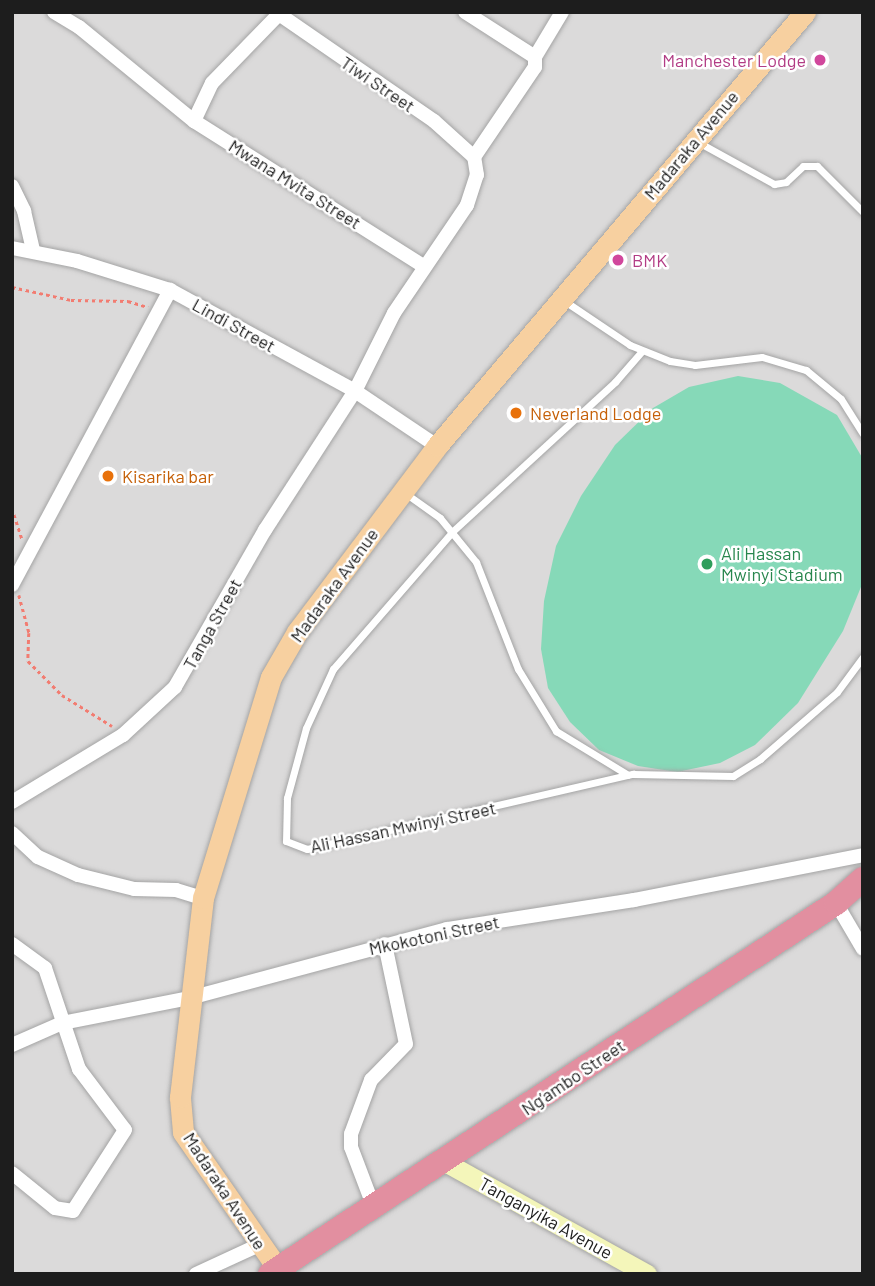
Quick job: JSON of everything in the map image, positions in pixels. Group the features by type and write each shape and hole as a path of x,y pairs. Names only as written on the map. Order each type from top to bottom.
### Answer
{"highway":[{"name":"Ng’ambo Street","path":"276,1271 835,903 863,879"}],"main road":[{"name":"Madaraka Avenue","path":"276,1271 183,1132 181,1069 204,898 271,677 297,632 438,446 805,12"},
{"name":"Tanganyika Avenue","path":"445,1162 647,1274"}],"street":[{"name":"Mwana Mvita Street","path":"54,12 194,121 425,267"},
{"path":"465,12 535,57"},
{"path":"355,391 369,357 475,188 474,158 528,80 535,57 562,12"},
{"name":"Tiwi Street","path":"194,121 212,83 277,13 295,17 434,121 474,158"},
{"path":"12,186 24,211 33,250"},
{"name":"Lindi Street","path":"12,248 33,250 170,290 355,391 438,446"},
{"path":"14,582 170,290"},
{"name":"Tanga Street","path":"12,802 123,735 175,687 265,530 355,391"},
{"path":"12,833 38,857 78,875 134,889 176,890 204,898"},
{"name":"Mkokotoni Street","path":"12,1045 62,1023 190,998 447,929 634,900 863,855"},
{"path":"835,903 863,949"},
{"path":"12,944 45,968 55,986 62,1023 79,1069 125,1130 73,1210 55,1208 12,1173"},
{"path":"373,1205 351,1147 351,1134 370,1080 406,1044 385,944"},
{"path":"196,1274 258,1245"}],"lane":[{"path":"695,139 774,184 786,182 803,166 817,166 863,212"},
{"path":"561,299 642,351 695,365 762,357 796,366 815,376 841,399 863,434"},
{"name":"Ali Hassan Mwinyi Street","path":"642,351 615,382 453,531 333,669 306,728 287,798 286,841 307,849 629,775 733,776 760,760 837,692 863,657"},
{"name":"Ali Hassan Mwinyi Street","path":"403,492 453,531 476,562 528,692 556,731 598,761 629,775"}],"path":[{"path":"12,287 71,300 128,301 158,310"},
{"path":"12,508 27,555"},
{"path":"14,582 28,627 27,661 62,695 123,735"}],"shaded area":[{"path":"12,12 863,12 863,1274 12,1274"}],"green space":[{"name":"Ali Hassan Mwinyi Stadium","path":"738,376 780,383 837,415 863,459 863,582 843,631 798,703 755,745 720,763 677,772 638,766 599,750 570,722 548,688 541,649 544,601 556,546 581,496 615,445 653,408 689,387"}],"place":[{"name":"Manchester Lodge","path":"820,60"},
{"name":"BMK","path":"618,260"},
{"name":"Neverland Lodge","path":"516,413"},
{"name":"Kisarika bar","path":"108,476"},
{"name":"Ali Hassan Mwinyi Stadium","path":"707,564"}]}
